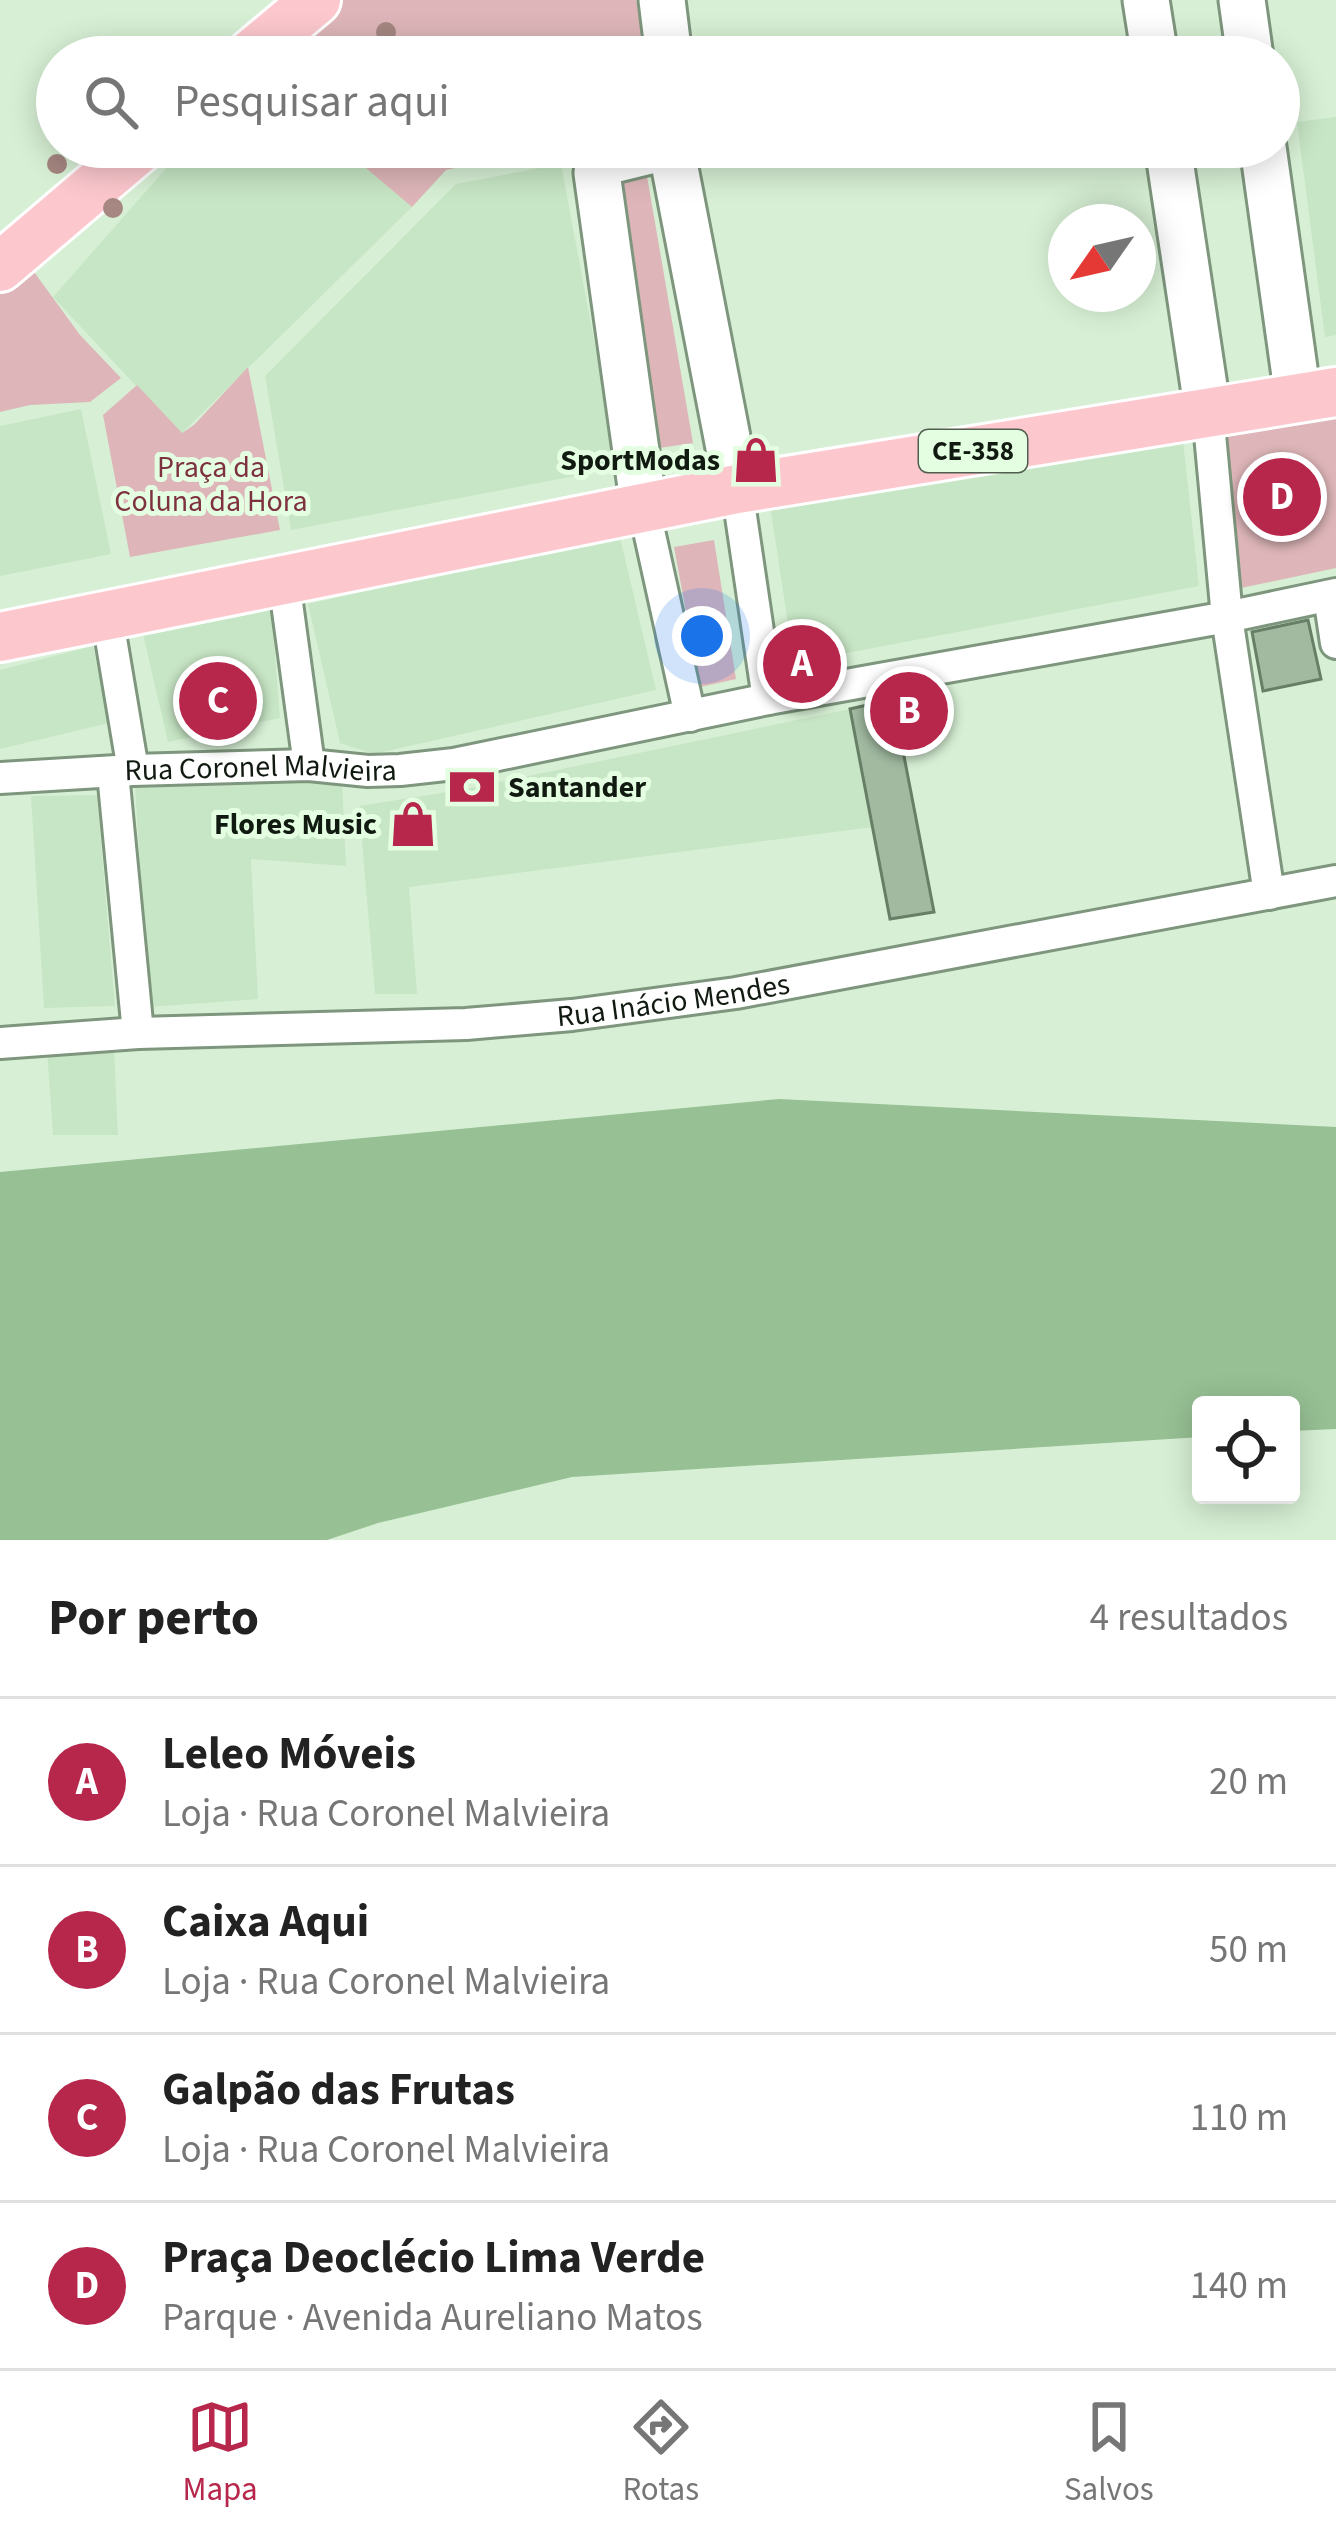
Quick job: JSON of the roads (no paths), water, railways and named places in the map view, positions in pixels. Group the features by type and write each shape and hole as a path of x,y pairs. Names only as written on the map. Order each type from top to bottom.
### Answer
{"main road":[{"path":"273,36 316,0"},
{"path":"0,267 116,168"},
{"name":"CE-358","path":"0,637 737,489 1317,395"}],"street":[{"path":"662,0 666,36"},
{"path":"1146,0 1152,36"},
{"path":"1242,0 1247,36"},
{"path":"600,168 644,508 690,716"},
{"path":"675,168 737,489 768,699"},
{"path":"1171,168 1208,413 1227,617 1269,894"},
{"path":"1268,168 1317,395"},
{"path":"284,580 309,765"},
{"path":"1332,595 1336,643"},
{"name":"Rua Coronel Malvieira","path":"0,778 309,765 368,771 436,766 1332,595"},
{"path":"107,615 123,772 138,1034"},
{"name":"Rua Inácio Mendes","path":"0,1042 466,1024 592,1012 736,993 1336,881"}],"place":[{"name":"SportModas","path":"756,460"},
{"name":"Praça Deoclécio Lima Verde","path":"1282,497"},
{"name":"Leleo Móveis","path":"802,664"},
{"name":"Galpão das Frutas","path":"218,701"},
{"name":"Caixa Aqui","path":"909,711"},
{"name":"Santander","path":"472,787"},
{"name":"Flores Music","path":"413,824"}],"park label":[{"name":"Praça da Coluna da Hora","path":"211,484"}]}
